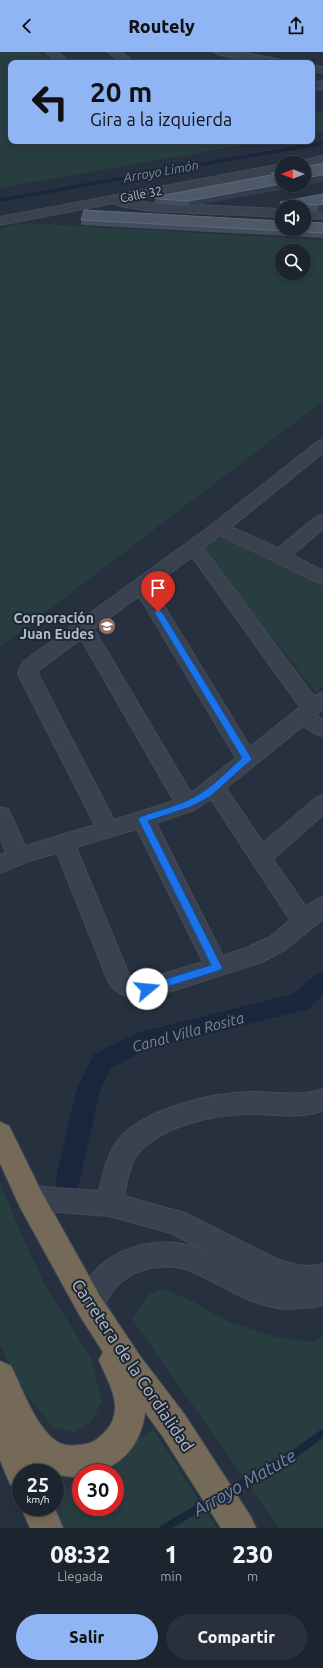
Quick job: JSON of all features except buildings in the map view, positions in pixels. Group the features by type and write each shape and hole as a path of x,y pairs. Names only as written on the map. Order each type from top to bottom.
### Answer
{"highway":[{"name":"Carretera de la Cordialidad","path":"0,1134 30,1198 90,1306 129,1366 174,1426 240,1528"},
{"path":"0,1376 31,1436 45,1452 61,1460 79,1462 96,1458 115,1445 126,1429 130,1401 122,1377 90,1306"},
{"path":"0,1422 17,1464"},
{"path":"41,1516 47,1528"}],"street":[{"path":"51,52 61,60"},
{"path":"114,52 126,60"},
{"path":"220,52 266,60"},
{"path":"311,163 323,160"},
{"name":"Calle 32","path":"0,221 275,169"},
{"path":"109,200 130,205 151,207 244,211 275,209"},
{"path":"311,214 323,215"},
{"path":"108,829 28,674 30,667 219,528 323,445"},
{"path":"280,556 323,520"},
{"path":"219,528 323,578"},
{"path":"193,546 312,708 323,729"},
{"path":"142,585 247,759"},
{"path":"84,627 187,804"},
{"path":"0,815 10,860 187,804 199,798 214,787 312,708"},
{"path":"214,787 304,922"},
{"path":"261,857 323,803"},
{"path":"143,819 217,967"},
{"path":"64,844 120,980 132,989 147,989 254,955 278,943 323,906"},
{"path":"109,1204 121,1161 130,1144 147,1130 172,1119 196,1111 230,1105 251,1103 305,1104 323,1100"},
{"path":"30,1198 109,1204 176,1222 273,1271 295,1278 314,1279 323,1277"},
{"path":"90,1306 101,1285 117,1269 129,1262 148,1255 171,1254 202,1262 248,1286 277,1295 302,1296 323,1292"}],"green space":[{"path":"0,52 40,52 50,60 8,60 8,144 249,144 0,188"},
{"path":"323,112 323,131 315,132 315,113"},
{"path":"27,223 323,240 323,401 0,647 0,228"},
{"path":"219,533 323,586 323,687 316,692 200,547"},
{"path":"0,1183 45,1285 91,1358 102,1402 90,1423 74,1432 52,1427 17,1382 0,1344"},
{"path":"163,1289 190,1300 229,1322 276,1337 313,1342 323,1336 323,1528 279,1528 132,1319 148,1295"},
{"path":"153,1429 217,1528 63,1528 57,1516 64,1516 64,1490 72,1484 72,1516 124,1516 124,1464 102,1464"}],"waterway":[{"name":"Arroyo Limón","path":"0,200 323,143"},
{"name":"Canal Villa Rosita","path":"67,1183 88,1091 102,1061 140,1042 300,1002 323,981"},
{"name":"Arroyo Matute","path":"226,1493 297,1452 323,1433"},
{"name":"Arroyo Matute","path":"164,1528 213,1500"}],"place":[{"name":"Corporación Juan Eudes","path":"107,626"}],"route":[{"path":"147,989 217,967 143,819 187,804 199,798 209,792 247,759 158,612"}]}
